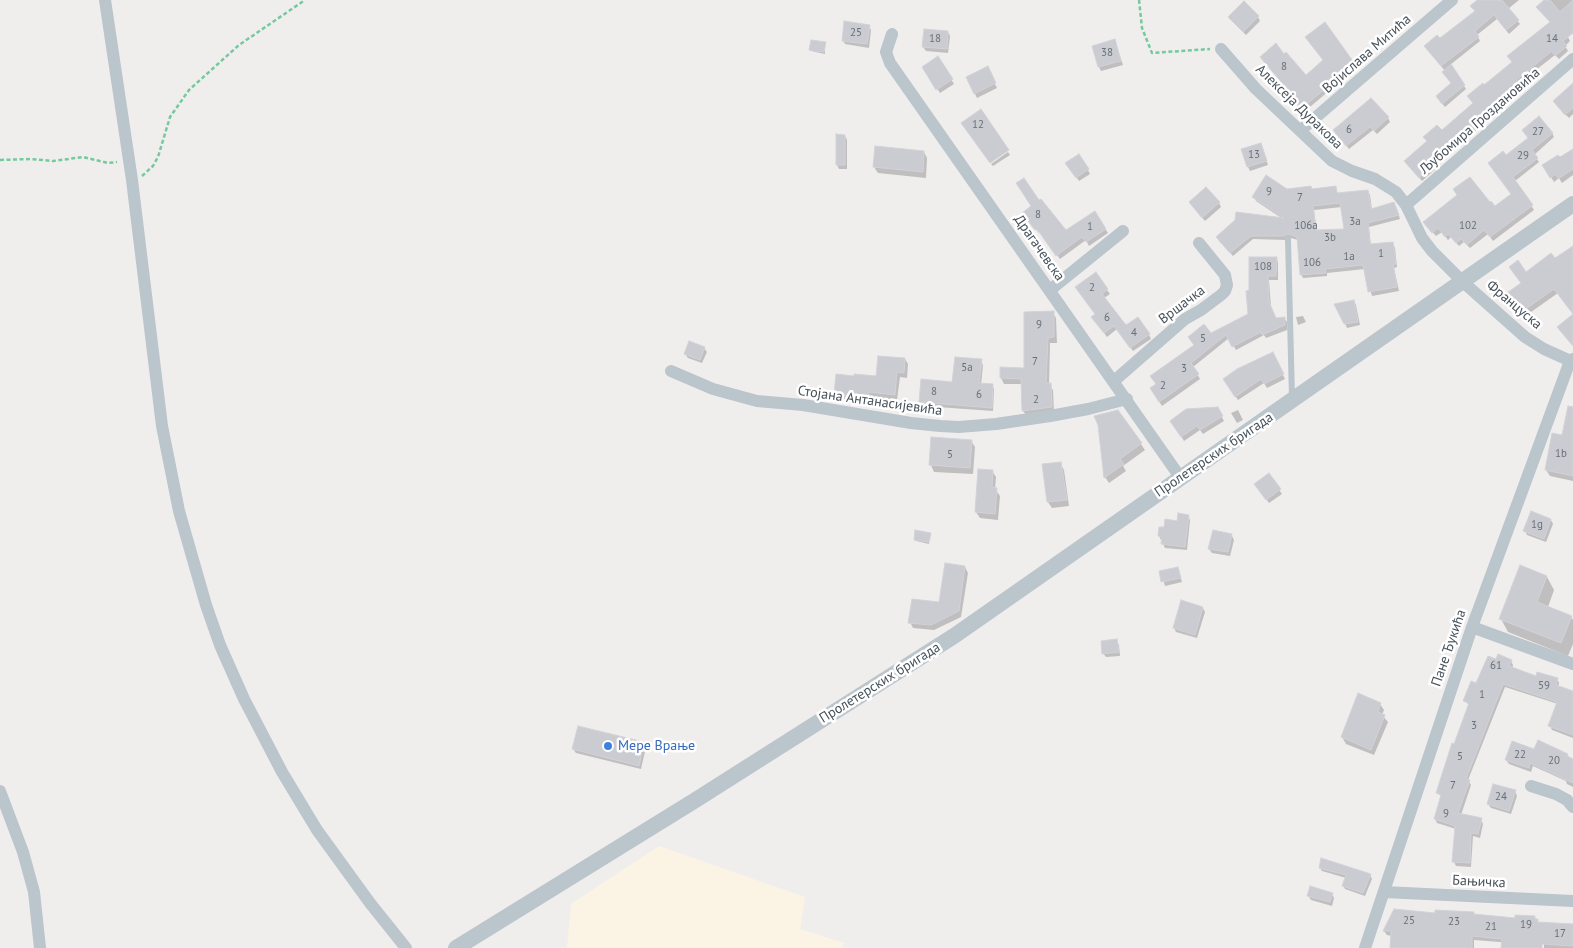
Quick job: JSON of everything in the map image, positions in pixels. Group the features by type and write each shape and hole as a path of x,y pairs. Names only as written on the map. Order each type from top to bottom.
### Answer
{"street":[{"path":"105,0 132,180 162,426 179,511 206,604 220,645 260,733 312,822 406,948"},
{"name":"Војислава Митића","path":"1301,130 1452,0"},
{"name":"Драгачевска","path":"892,34 886,52 890,63 1180,477"},
{"name":"Алексеја Дуракова","path":"1221,49 1256,89 1332,161 1352,171 1375,178 1396,192 1406,205 1422,238 1463,282"},
{"name":"Љубомира Гроздановића","path":"1406,205 1573,59"},
{"name":"Пролетерских бригада","path":"456,948 694,801 954,636 1180,477 1292,402 1573,204"},
{"path":"1050,290 1123,231"},
{"name":"Вршачка","path":"1114,381 1184,319 1201,310 1225,291 1227,285 1225,275 1199,243"},
{"name":"Француска","path":"1463,282 1525,337 1544,349 1572,361"},
{"name":"Пане Ђукића","path":"1365,948 1472,627 1572,361"},
{"name":"Стојана Антанасијевића","path":"671,371 713,389 757,401 803,406 911,424 940,426 959,427 996,424 1088,409 1127,399"},
{"path":"1472,627 1572,661"},
{"path":"1531,786 1562,797 1571,802 1573,807"},
{"path":"0,791 23,852 34,892 40,948"},
{"name":"Бањичка","path":"1384,892 1573,901"}],"lane":[{"path":"1288,239 1292,402"}],"path":[{"path":"132,180 146,174 153,166 158,157 170,117 182,98 195,84 239,44 305,0"},
{"path":"1139,0 1142,28 1152,52 1221,49"},
{"path":"0,160 32,158 52,161 83,157 108,163 128,161"}],"shaded area":[{"path":"659,846 805,897 800,929 844,943 842,948 567,948 571,904"}],"building":[{"path":"1477,0 1502,0 1519,20 1506,30 1494,15 1475,31 1479,37 1441,66 1424,46 1437,35 1440,38 1475,11 1470,6"},
{"path":"1544,0 1550,0 1560,12 1573,0 1573,33 1563,41 1567,46 1555,56 1552,51 1516,80 1520,85 1479,120 1480,122 1434,162 1436,164 1419,178 1404,161 1427,141 1423,137 1437,125 1442,130 1473,103 1467,96 1512,62 1507,56 1550,22 1536,7"},
{"path":"1244,1 1259,16 1243,32 1228,17"},
{"path":"844,21 870,25 867,44 842,41"},
{"path":"1325,22 1355,64 1301,109 1286,92 1288,90 1260,57 1276,43 1284,54 1286,52 1306,75 1323,60 1305,37"},
{"path":"924,29 948,31 947,49 922,47"},
{"path":"1115,39 1121,61 1098,67 1092,46"},
{"path":"811,40 826,42 824,52 809,50"},
{"path":"938,56 953,79 936,90 922,67"},
{"path":"1451,64 1465,85 1442,104 1436,96 1451,83 1442,72"},
{"path":"988,66 996,83 974,94 966,77"},
{"path":"1573,83 1573,108 1565,115 1553,101"},
{"path":"1371,98 1389,117 1374,131 1370,127 1346,146 1333,130"},
{"path":"981,109 1009,150 990,163 961,123"},
{"path":"1539,116 1553,133 1532,150 1538,158 1513,177 1533,205 1490,237 1484,230 1467,245 1461,239 1456,243 1448,234 1445,237 1438,228 1432,233 1423,222 1457,195 1453,189 1470,177 1495,206 1511,194 1488,163 1503,151 1506,155 1528,138 1522,130"},
{"path":"836,134 845,135 845,165 836,165"},
{"path":"1261,143 1267,161 1247,167 1241,149"},
{"path":"875,146 924,151 923,172 873,167"},
{"path":"1573,149 1573,169 1558,179 1556,174 1550,178 1542,165 1558,155 1560,157"},
{"path":"1079,154 1089,169 1076,178 1065,163"},
{"path":"1266,175 1287,189 1311,186 1312,189 1336,186 1337,193 1368,190 1371,209 1394,202 1399,215 1368,223 1370,244 1393,242 1396,264 1393,264 1397,287 1368,292 1363,265 1325,269 1326,273 1300,275 1297,237 1288,234 1284,236 1251,236 1230,253 1216,237 1235,220 1236,212 1284,218 1252,197","holes":["1340,203 1344,229 1316,230 1313,206"]},
{"path":"1024,178 1039,200 1041,199 1066,230 1095,211 1106,229 1086,242 1082,237 1056,256 1037,229 1035,230 1022,213 1031,206 1016,183"},
{"path":"1206,187 1220,202 1202,218 1189,202"},
{"path":"1573,246 1573,314 1554,289 1520,313 1515,306 1512,308 1504,295 1521,283 1509,267 1518,260 1526,272 1551,253 1555,258"},
{"path":"1249,257 1277,257 1276,276 1268,276 1269,302 1276,318 1285,317 1285,325 1262,335 1261,332 1232,347 1226,335 1191,363 1199,374 1159,402 1150,388 1156,384 1150,376 1194,345 1188,337 1204,324 1211,333 1248,314 1246,291 1249,290"},
{"path":"1096,272 1108,289 1102,294 1126,325 1138,317 1150,334 1130,348 1114,326 1104,333 1091,317 1095,314 1075,287"},
{"path":"1354,300 1358,322 1344,324 1334,304"},
{"path":"1054,311 1054,337 1048,338 1046,383 1051,383 1052,407 1022,411 1021,379 1000,378 1000,367 1024,368 1024,312"},
{"path":"1573,314 1573,346 1557,327"},
{"path":"689,341 705,347 700,360 684,354"},
{"path":"1273,352 1284,374 1264,384 1261,379 1235,397 1223,379 1237,369"},
{"path":"878,356 905,358 904,373 897,372 895,395 869,392 869,398 834,394 836,374 876,376"},
{"path":"955,357 982,359 979,383 993,384 992,408 919,402 921,379 952,382"},
{"path":"1568,406 1573,407 1573,476 1545,470 1552,433 1562,435"},
{"path":"1218,407 1223,416 1200,430 1197,426 1181,437 1170,421 1186,409"},
{"path":"1118,410 1142,443 1120,459 1124,464 1104,478 1098,425 1094,416"},
{"path":"931,437 972,440 970,468 929,465"},
{"path":"1061,462 1067,500 1047,502 1042,464"},
{"path":"978,469 993,470 992,487 997,488 995,514 975,512"},
{"path":"1269,473 1281,489 1266,500 1254,484"},
{"path":"1531,511 1551,519 1544,539 1523,531"},
{"path":"1178,513 1189,515 1185,547 1161,544 1162,537 1158,536 1159,527 1164,527 1165,519 1177,521"},
{"path":"915,530 931,533 929,542 914,540"},
{"path":"1213,530 1232,534 1228,552 1208,549"},
{"path":"945,563 965,566 959,611 931,625 908,623 912,599 939,602"},
{"path":"1520,565 1547,576 1537,602 1572,616 1561,643 1499,619"},
{"path":"1178,567 1181,578 1161,582 1159,571"},
{"path":"1181,600 1203,607 1195,635 1173,628"},
{"path":"1117,639 1119,652 1102,654 1101,641"},
{"path":"1498,654 1512,660 1509,666 1536,676 1537,672 1558,678 1556,685 1573,691 1573,735 1548,726 1557,702 1503,684 1466,779 1470,780 1458,813 1482,818 1478,834 1471,833 1470,863 1452,862 1455,826 1434,819 1441,795 1436,793 1452,743 1454,744 1469,703 1463,701 1471,681 1476,683 1488,656 1496,659"},
{"path":"1358,693 1381,703 1378,712 1385,715 1371,750 1341,737"},
{"name":"Мере Врање","path":"578,726 644,742 639,766 572,749"},
{"path":"1538,740 1568,754 1567,756 1573,759 1573,783 1530,763 1529,768 1505,760 1512,741 1534,749"},
{"path":"1493,784 1516,790 1509,811 1487,804"},
{"path":"1321,858 1371,874 1363,893 1342,886 1346,875 1319,868"},
{"path":"1310,886 1333,893 1330,902 1307,896"},
{"path":"1394,909 1435,913 1435,910 1474,912 1474,914 1515,918 1515,915 1535,916 1538,922 1573,924 1573,946 1542,944 1542,948 1501,948 1502,939 1472,936 1472,948 1390,948 1391,931 1383,931"}],"place":[{"name":"Мере Врање","path":"608,746"}]}
